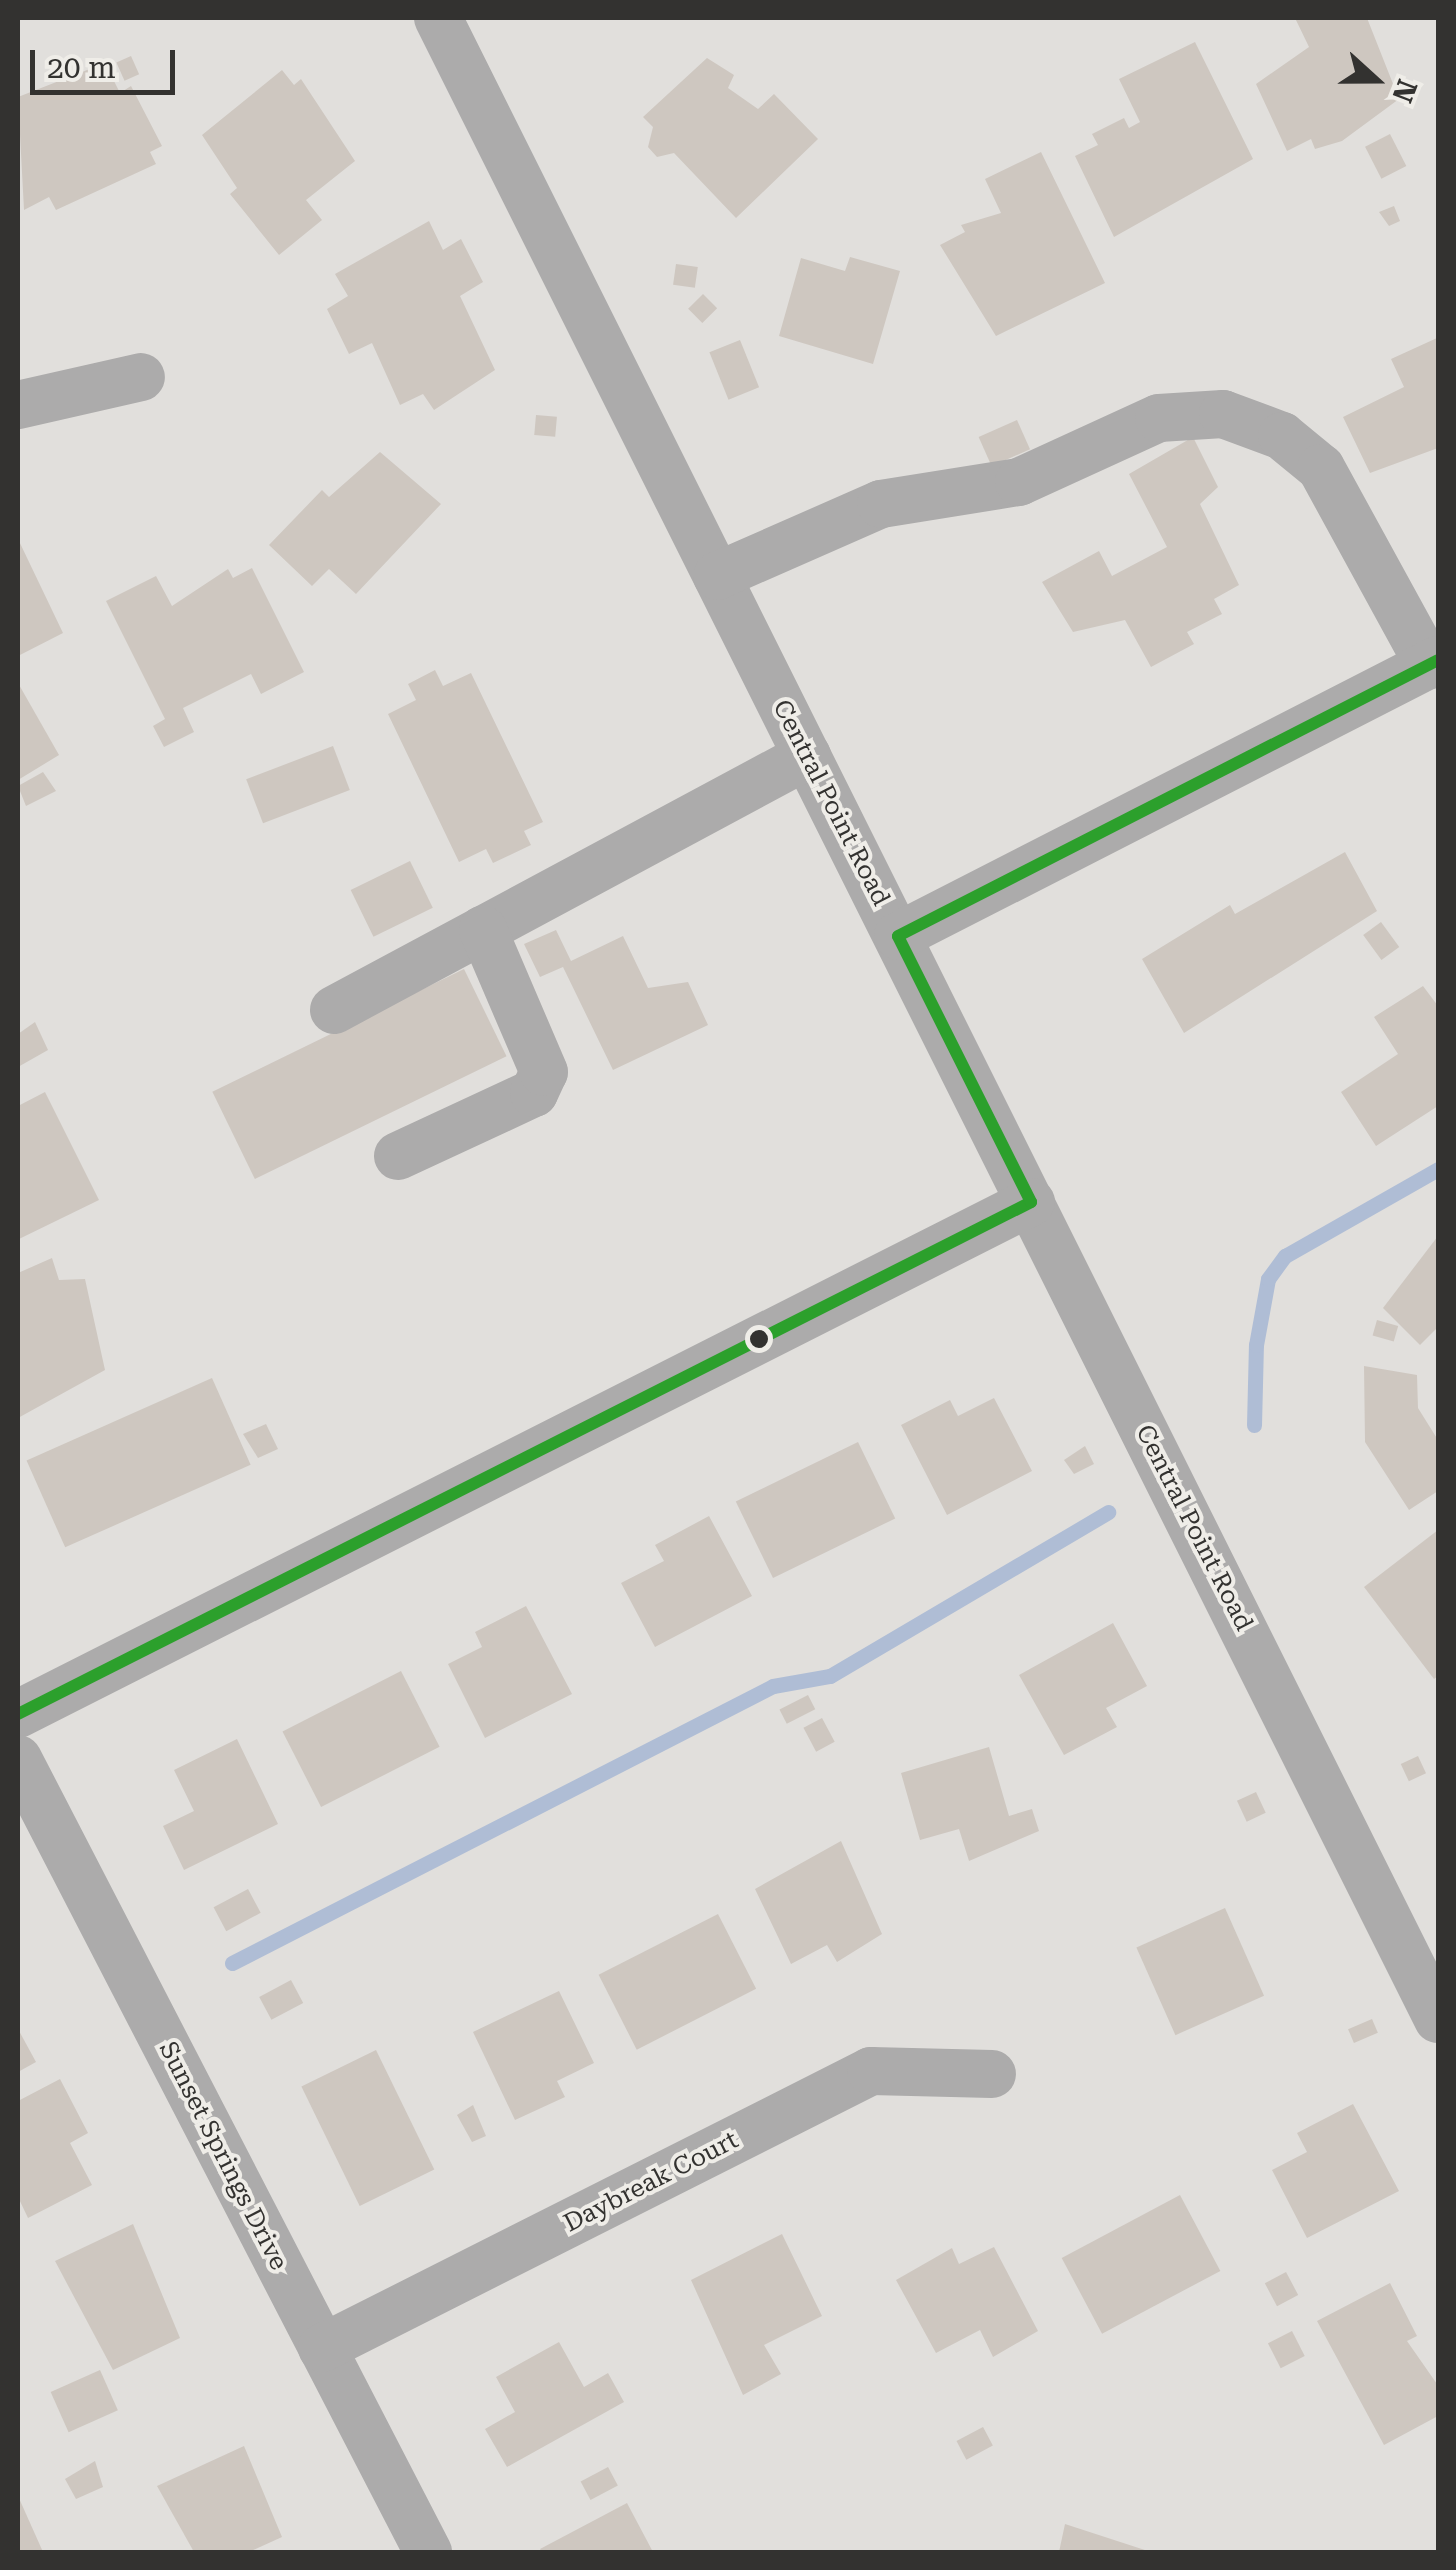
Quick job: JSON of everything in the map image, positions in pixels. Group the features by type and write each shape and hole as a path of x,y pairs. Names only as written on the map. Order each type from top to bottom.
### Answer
{"street":[{"name":"Central Point Road","path":"438,18 1438,2019"},
{"path":"18,405 140,377"},
{"path":"716,576 866,509 1019,482 1160,418 1223,414 1282,436 1321,468 1434,662 898,936"},
{"path":"334,1010 807,756"},
{"path":"398,1156 534,1094 544,1072 483,930"},
{"path":"18,1714 1031,1202"},
{"name":"Sunset Springs Drive","path":"18,1760 428,2552"},
{"name":"Daybreak Court","path":"322,2348 872,2071 992,2074"}],"building":[{"path":"1295,18 1367,18 1399,99 1342,141 1315,149 1311,139 1287,151 1256,84 1309,47"},
{"path":"1195,42 1253,159 1114,237 1075,156 1098,145 1092,134 1124,118 1129,128 1140,122 1119,79"},
{"path":"131,56 139,74 125,81 116,63"},
{"path":"707,58 734,75 728,88 758,109 774,94 818,139 736,218 674,153 657,157 648,147 653,127 643,117"},
{"path":"105,63 120,93 131,86 162,146 150,152 156,164 56,210 49,197 24,210 18,97"},
{"path":"282,70 294,85 301,79 355,161 306,200 322,220 279,255 230,194 237,188 202,135"},
{"path":"1390,134 1406,166 1381,179 1365,147"},
{"path":"1041,152 1105,283 996,336 940,245 965,232 961,225 1001,213 985,179"},
{"path":"1394,206 1400,221 1389,226 1379,212"},
{"path":"429,221 443,250 461,239 483,282 460,296 495,370 434,410 423,394 400,405 372,343 349,354 327,309 348,296 335,274"},
{"path":"850,257 900,271 873,364 779,336 801,258 845,271"},
{"path":"676,264 698,267 695,288 673,285"},
{"path":"703,294 717,308 702,323 688,309"},
{"path":"1437,338 1438,448 1370,473 1343,417 1404,387 1391,359"},
{"path":"740,340 759,387 729,400 709,352"},
{"path":"536,415 557,417 555,437 534,435"},
{"path":"1017,420 1030,449 992,466 979,437"},
{"path":"1193,437 1218,487 1200,504 1239,585 1214,599 1222,614 1187,632 1194,644 1151,667 1125,620 1073,632 1042,582 1099,551 1112,576 1167,547 1129,474"},
{"path":"380,452 441,504 356,594 329,569 312,586 269,545 322,490 329,497"},
{"path":"18,539 63,633 18,656"},
{"path":"252,568 304,672 261,694 251,674 183,708 194,732 164,747 153,726 165,719 106,601 156,576 172,606 228,569 233,578"},
{"path":"435,670 443,686 471,673 543,822 524,831 531,845 493,863 486,849 459,862 388,714 416,700 408,684"},
{"path":"18,683 59,755 18,780"},
{"path":"333,746 350,790 263,823 246,779"},
{"path":"43,772 56,791 26,806 18,786"},
{"path":"1345,852 1377,911 1184,1033 1142,959 1230,905 1235,914"},
{"path":"410,861 433,908 373,937 351,890"},
{"path":"1381,922 1399,947 1381,960 1363,935"},
{"path":"556,930 571,961 623,936 648,988 688,982 708,1025 613,1070 563,967 540,977 524,944"},
{"path":"464,969 507,1056 255,1179 212,1092"},
{"path":"1423,986 1438,1006 1438,1106 1376,1146 1341,1092 1398,1054 1374,1017"},
{"path":"35,1022 48,1050 18,1067 18,1034"},
{"path":"45,1092 99,1200 19,1239 18,1106"},
{"path":"1438,1236 1438,1327 1420,1345 1383,1308"},
{"path":"52,1258 59,1280 85,1279 105,1370 18,1418 18,1273"},
{"path":"1377,1320 1398,1326 1394,1341 1373,1335"},
{"path":"1364,1366 1417,1375 1418,1408 1438,1440 1438,1491 1409,1510 1365,1442"},
{"path":"212,1378 251,1465 65,1547 27,1461"},
{"path":"994,1398 1032,1471 947,1515 901,1425 950,1400 958,1416"},
{"path":"266,1424 278,1449 258,1458 243,1434"},
{"path":"858,1442 895,1518 773,1578 736,1502"},
{"path":"1085,1446 1094,1464 1074,1474 1064,1460"},
{"path":"709,1516 752,1596 655,1647 621,1583 664,1561 655,1545"},
{"path":"1438,1530 1438,1676 1434,1679 1364,1587"},
{"path":"526,1606 572,1694 485,1738 448,1664 482,1647 475,1632"},
{"path":"1113,1623 1147,1686 1106,1708 1117,1727 1064,1755 1019,1675"},
{"path":"401,1671 440,1747 321,1807 282,1731"},
{"path":"808,1695 815,1709 787,1724 779,1710"},
{"path":"822,1718 835,1742 816,1752 803,1728"},
{"path":"237,1739 278,1824 184,1870 163,1826 194,1811 174,1770"},
{"path":"989,1747 1009,1816 1032,1809 1039,1831 969,1861 959,1829 920,1840 901,1773"},
{"path":"1418,1756 1426,1773 1409,1781 1401,1764"},
{"path":"1256,1792 1266,1813 1247,1822 1237,1801"},
{"path":"841,1841 882,1934 837,1962 827,1945 791,1964 755,1889"},
{"path":"248,1889 261,1913 226,1931 214,1907"},
{"path":"1225,1908 1264,1996 1175,2035 1136,1947"},
{"path":"718,1914 756,1989 637,2050 599,1975"},
{"path":"291,1980 303,2003 271,2020 259,1997"},
{"path":"559,1991 594,2063 557,2081 565,2097 515,2120 473,2032"},
{"path":"1372,2019 1378,2033 1354,2043 1348,2029"},
{"path":"18,2029 36,2062 18,2072"},
{"path":"376,2050 434,2170 360,2206 301,2086"},
{"path":"60,2079 88,2133 70,2143 92,2185 28,2218 18,2197 18,2101"},
{"path":"1353,2104 1399,2191 1307,2238 1272,2170 1307,2152 1297,2133"},
{"path":"473,2105 486,2136 472,2142 457,2115"},
{"path":"1180,2195 1220,2271 1102,2334 1062,2258"},
{"path":"133,2224 180,2338 113,2370 55,2261"},
{"path":"782,2234 822,2316 764,2345 781,2374 743,2395 691,2280"},
{"path":"994,2247 1038,2331 993,2357 980,2330 936,2353 896,2280 952,2248 959,2264"},
{"path":"1286,2272 1298,2295 1277,2306 1265,2283"},
{"path":"1390,2283 1417,2336 1407,2341 1437,2384 1438,2416 1384,2445 1317,2321"},
{"path":"1292,2331 1305,2356 1281,2368 1268,2343"},
{"path":"559,2342 584,2387 608,2373 624,2402 507,2467 485,2429 515,2412 496,2377"},
{"path":"100,2370 118,2410 69,2432 51,2392"},
{"path":"983,2427 993,2446 966,2460 957,2441"},
{"path":"244,2446 282,2537 249,2552 194,2552 157,2486"},
{"path":"95,2461 103,2487 76,2499 65,2479"},
{"path":"608,2467 618,2486 590,2500 581,2482"},
{"path":"18,2496 43,2552 18,2552"},
{"path":"627,2503 653,2552 540,2549"},
{"path":"1065,2524 1151,2552 1059,2552"}],"waterway":[{"path":"1254,1425 1256,1345 1268,1279 1285,1256 1438,1169"},
{"path":"232,1963 773,1686 830,1676 1108,1512"}],"transit line":[{"path":"18,1714 1031,1202 898,936 1438,660"}]}
